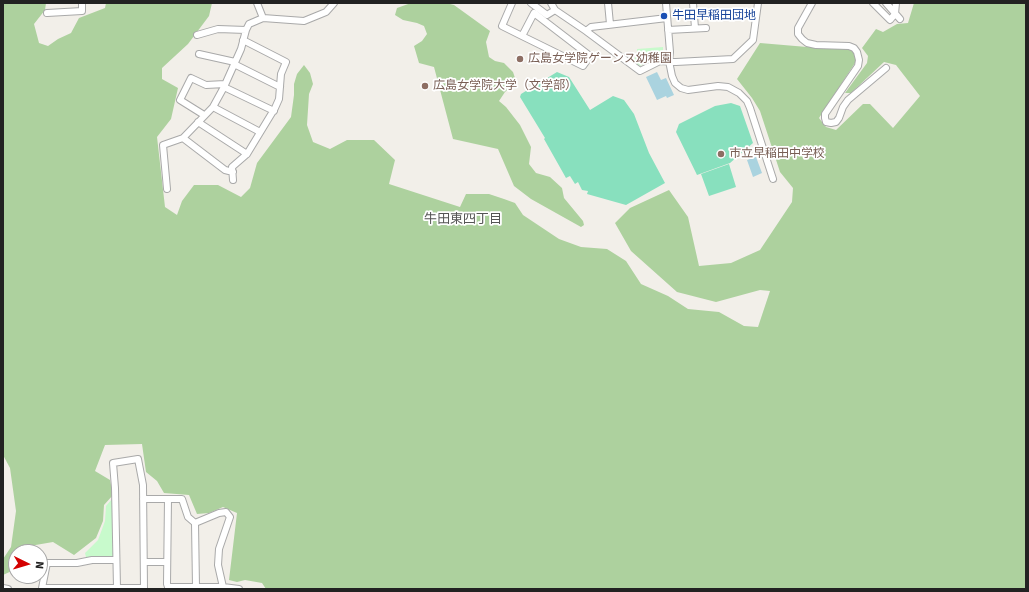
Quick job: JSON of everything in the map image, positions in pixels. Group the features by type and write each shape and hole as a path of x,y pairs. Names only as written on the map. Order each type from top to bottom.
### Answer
{"street":[{"path":"47,13 82,11 82,3"},
{"path":"257,3 263,18"},
{"path":"167,189 163,145 183,138 213,106 224,86 249,24 263,18 304,21 326,12 334,3"},
{"path":"512,3 502,26 522,36 583,66 590,56 534,13 522,36"},
{"path":"531,3 547,15 555,10"},
{"path":"551,3 555,10 640,71 660,61 733,59 753,40 758,6 762,3"},
{"path":"608,3 610,24"},
{"path":"666,3 669,61 675,83 681,88 688,90 718,86 728,87 739,93 747,101 773,179"},
{"path":"693,3 695,28"},
{"path":"812,3 798,28 798,34 802,39 807,43 816,45 849,46 854,48 857,52 859,60 858,66 825,114 824,118 826,122 831,124 836,122 848,100 886,68"},
{"path":"873,3 890,20 895,14 896,3"},
{"path":"886,3 900,19"},
{"path":"586,31 591,27 667,18"},
{"path":"668,30 706,28"},
{"path":"198,35 218,29 246,30"},
{"path":"233,180 232,167 247,154 274,111 279,99 281,74 286,62 243,40"},
{"path":"199,54 234,63 280,86"},
{"path":"204,115 180,100 191,78 206,85 224,86 274,111"},
{"path":"213,106 260,132"},
{"path":"198,122 247,154"},
{"path":"183,138 225,170 233,172"},
{"path":"116,560 47,563 42,588 144,589 143,485 138,459 113,463 117,588"},
{"path":"143,499 182,499 188,517 196,523"},
{"path":"168,499 168,587 223,587 238,589"},
{"path":"196,523 219,512 226,512 230,517 219,549 218,565 223,587"},
{"path":"196,523 196,587"},
{"path":"144,562 167,562"},
{"path":"3,588 8,589"}],"green space":[{"path":"3,3 46,3 45,10 34,24 39,43 48,46 71,33 79,18 105,8 106,3 212,3 209,16 188,44 162,68 162,79 178,88 171,119 157,137 165,207 177,215 182,201 194,185 218,185 241,197 250,188 257,163 291,117 294,84 297,74 304,65 310,73 313,84 309,94 307,125 313,142 330,149 347,140 374,140 395,160 389,184 460,207 466,194 489,194 515,203 523,215 559,239 581,247 607,249 626,261 641,284 668,296 688,309 719,312 744,326 758,327 770,291 760,290 716,302 677,292 631,251 615,223 630,208 669,190 688,217 699,266 731,263 760,250 792,202 793,188 780,172 760,111 737,79 760,43 807,47 850,48 855,54 855,63 819,118 826,127 836,130 863,104 870,104 893,128 920,96 896,65 884,62 851,93 845,93 867,63 868,56 862,48 876,29 883,32 897,24 908,23 914,3 1026,3 1026,589 266,589 262,583 245,580 237,582 229,580 237,513 223,507 209,513 197,514 189,495 164,493 157,481 146,472 142,444 105,445 95,471 110,480 113,495 104,505 103,521 96,538 74,555 53,542 41,544 11,544 16,511 10,468 3,455"},
{"path":"411,3 446,3 454,5 490,31 486,42 489,57 495,61 504,63 513,72 515,78 514,83 499,101 506,107 520,125 531,147 529,164 536,173 550,177 562,188 564,198 583,221 584,225 581,227 531,199 514,186 498,149 453,139 434,67 419,63 414,46 422,41 427,34 424,26 403,20 395,15 397,8"},
{"path":"663,47 663,52 640,66 633,61 637,55 637,49"},
{"path":"557,72 569,77 590,110 613,96 624,100 634,114 649,153 665,183 626,205 587,194 588,191 582,190 578,182 575,184 570,176 566,178 544,139 545,138 520,97 521,94"},
{"path":"731,103 740,106 753,143 730,163 697,175 676,132 679,124 715,106"},
{"path":"729,164 736,187 709,196 701,174"},
{"path":"112,499 113,557 86,557 85,553 98,540 105,521 106,506"},
{"path":"8,552 8,573 3,575 3,559"}],"water":[{"path":"657,72 661,80 666,78 674,95 667,98 666,96 657,100 646,77"},
{"path":"756,157 762,173 753,177 747,160"}],"place":[{"name":"牛田早稲田団地","path":"664,16"},
{"name":"広島女学院ゲーンス幼稚園","path":"520,59"},
{"name":"広島女学院大学（文学部）","path":"425,86"},
{"name":"市立早稲田中学校","path":"721,154"}],"district":[{"name":"牛田東四丁目","path":"463,220"}]}
